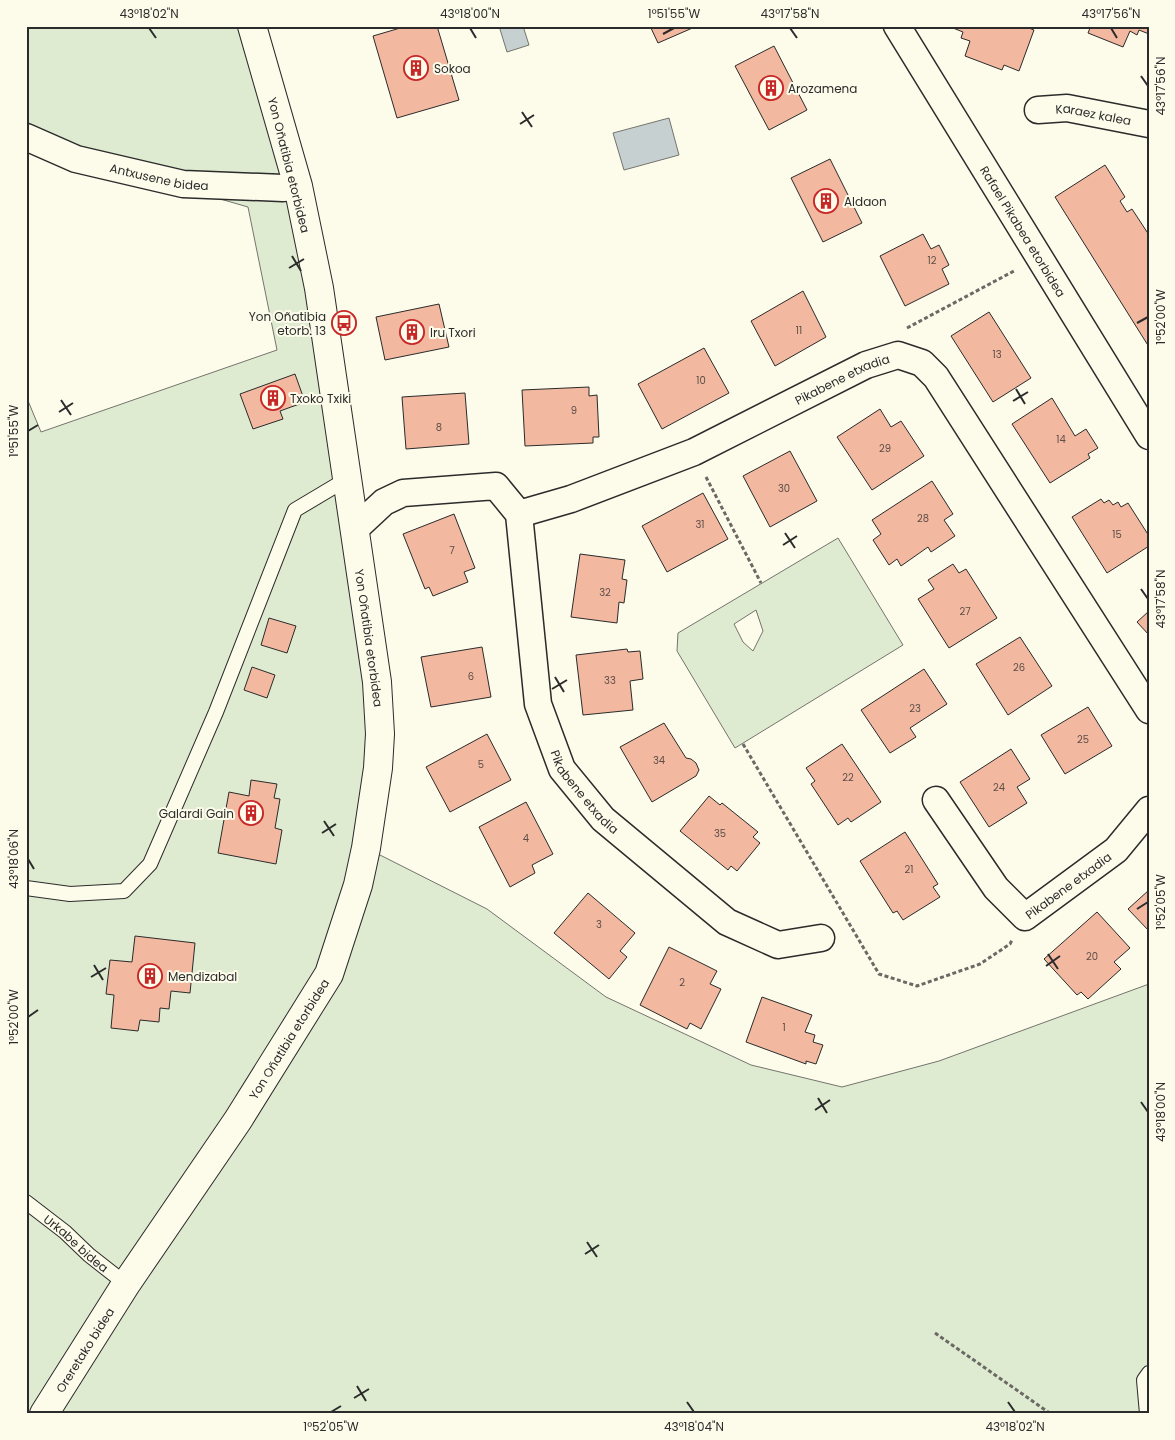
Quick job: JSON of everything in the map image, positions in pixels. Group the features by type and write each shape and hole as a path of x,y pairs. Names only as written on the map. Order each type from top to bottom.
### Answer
{"main road":[{"name":"Yon Oñatibia etorbidea","path":"126,1284 238,1120 329,974 358,885 374,806 378,768 380,734 377,682 319,288 298,186 252,26"},
{"name":"Oreretako bidea","path":"44,1414 126,1284"}],"street":[{"name":"Rafael Pikabea etorbidea","path":"897,26 1149,436"},
{"name":"Karaez kalea","path":"1038,110 1066,108 1149,124"},
{"name":"Antxusene bidea","path":"26,137 76,159 184,184 283,188 298,186"},
{"name":"Pikabene etxadia","path":"821,938 778,945 727,922 603,819 562,769 538,704 519,514 571,499 694,452 866,365 898,355 922,363 936,377 1149,710"},
{"path":"354,529 384,502 403,494 496,486 519,514"},
{"name":"Pikabene etxadia","path":"936,800 996,888 1025,918 1116,850 1149,810"}],"lane":[{"path":"26,888 70,894 124,891 150,864 216,712 295,510 347,479"},
{"name":"Urkabe bidea","path":"26,1202 65,1232 89,1255 126,1284"},
{"path":"1147,1414 1144,1380 1149,1373"}],"path":[{"path":"898,355 906,329 1013,272 1037,255"},
{"path":"694,452 761,583"},
{"path":"743,744 879,974 917,986 980,964 1010,944 1025,918"},
{"path":"935,1333 1051,1414"}],"green space":[{"path":"26,26 252,26 347,479 378,854 487,909 606,997 751,1065 842,1087 939,1061 1149,984 1149,1414 26,1414 26,396 41,432 277,350 248,207 26,143"},
{"path":"838,538 903,645 735,748 677,651 678,633","holes":["756,610 763,631 753,651 743,642 734,624"]}],"shaded area":[{"path":"499,26 523,26 529,45 507,52"},
{"path":"669,118 679,155 624,170 613,133"}],"building":[{"name":"Sokoa","path":"407,26 437,26 459,100 397,118 373,36"},
{"path":"650,26 697,26 658,43"},
{"path":"948,26 1024,26 1034,30 1019,71 1004,65 1002,70 965,56 970,41 961,38 963,32"},
{"path":"1087,26 1149,26 1149,34 1139,30 1137,35 1130,31 1123,47 1088,33 1090,28"},
{"name":"Arozamena","path":"774,46 807,110 769,130 735,66"},
{"name":"Aldaon","path":"830,159 862,223 823,242 791,178"},
{"path":"1105,165 1125,197 1120,201 1127,212 1132,209 1149,235 1149,347 1055,197"},
{"path":"923,234 931,249 939,245 949,265 942,269 949,284 905,306 880,256"},
{"path":"803,291 826,337 775,366 751,321"},
{"name":"Iru Txori","path":"439,304 449,347 385,360 376,317"},
{"path":"989,312 1031,378 993,402 951,336"},
{"path":"704,348 729,393 662,429 638,384"},
{"name":"Txoko Txiki","path":"295,374 305,402 280,411 283,419 253,429 240,394"},
{"path":"589,387 589,396 597,395 599,437 593,437 593,443 525,446 522,390"},
{"path":"465,393 469,444 406,449 402,397"},
{"path":"1052,398 1075,436 1086,429 1098,448 1088,454 1090,458 1050,483 1012,424"},
{"path":"880,409 891,427 901,421 924,456 872,490 837,437"},
{"path":"790,451 817,501 770,527 743,476"},
{"path":"932,481 953,514 944,520 955,536 931,552 928,547 901,566 897,559 889,565 873,540 881,534 872,520"},
{"path":"703,493 728,539 667,572 642,526"},
{"path":"1101,499 1104,503 1109,500 1113,505 1118,502 1121,507 1128,503 1149,536 1149,546 1107,573 1072,517"},
{"path":"454,514 475,568 464,572 468,582 433,596 429,587 425,589 403,534"},
{"path":"580,554 625,560 622,579 627,580 624,603 619,602 617,623 571,617"},
{"path":"953,564 959,573 966,569 997,618 949,648 918,599 934,589 928,580"},
{"path":"1149,611 1149,635 1137,622"},
{"path":"269,618 296,626 287,653 261,645"},
{"path":"1020,637 1052,686 1008,715 976,664"},
{"path":"482,647 491,697 431,707 421,657"},
{"path":"627,649 628,652 640,651 643,679 630,681 633,710 583,715 576,655"},
{"path":"252,667 275,675 267,698 244,690"},
{"path":"924,669 947,704 910,728 916,737 890,753 861,710"},
{"path":"1088,707 1112,746 1065,774 1041,735"},
{"path":"664,723 686,758 696,763 699,770 696,776 652,802 620,747"},
{"path":"487,734 511,780 450,812 426,767"},
{"path":"842,744 881,802 851,822 848,818 838,825 811,784 815,781 806,768"},
{"path":"1011,749 1030,779 1017,787 1027,803 989,827 960,782"},
{"name":"Galardi Gain","path":"251,780 277,784 274,798 280,799 275,828 282,830 276,864 218,853 229,792 249,796"},
{"path":"709,796 720,805 722,803 758,832 753,837 760,843 737,871 731,866 728,870 680,831"},
{"path":"526,802 553,854 532,865 535,873 510,887 479,827"},
{"path":"905,832 938,884 933,887 940,897 903,920 897,911 893,913 860,861"},
{"path":"1149,890 1149,931 1128,909"},
{"path":"588,893 635,933 620,951 627,957 609,979 554,933"},
{"path":"1097,912 1130,948 1114,962 1121,969 1088,999 1081,992 1077,995 1044,959"},
{"name":"Mendizabal","path":"135,936 195,943 190,993 171,991 169,1009 160,1008 159,1022 140,1020 138,1031 111,1028 114,995 106,994 110,960 132,962"},
{"path":"669,947 717,971 710,984 721,989 701,1029 690,1023 687,1029 640,1005"},
{"path":"762,997 812,1015 805,1032 815,1035 813,1042 823,1045 816,1064 806,1061 806,1064 746,1042"}],"place":[{"name":"Sokoa","path":"416,68"},
{"name":"Arozamena","path":"771,88"},
{"name":"Aldaon","path":"826,201"},
{"name":"Yon Oñatibia etorb. 13","path":"344,323"},
{"name":"Iru Txori","path":"412,332"},
{"name":"Txoko Txiki","path":"273,398"},
{"name":"Galardi Gain","path":"251,813"},
{"name":"Mendizabal","path":"150,976"}]}
